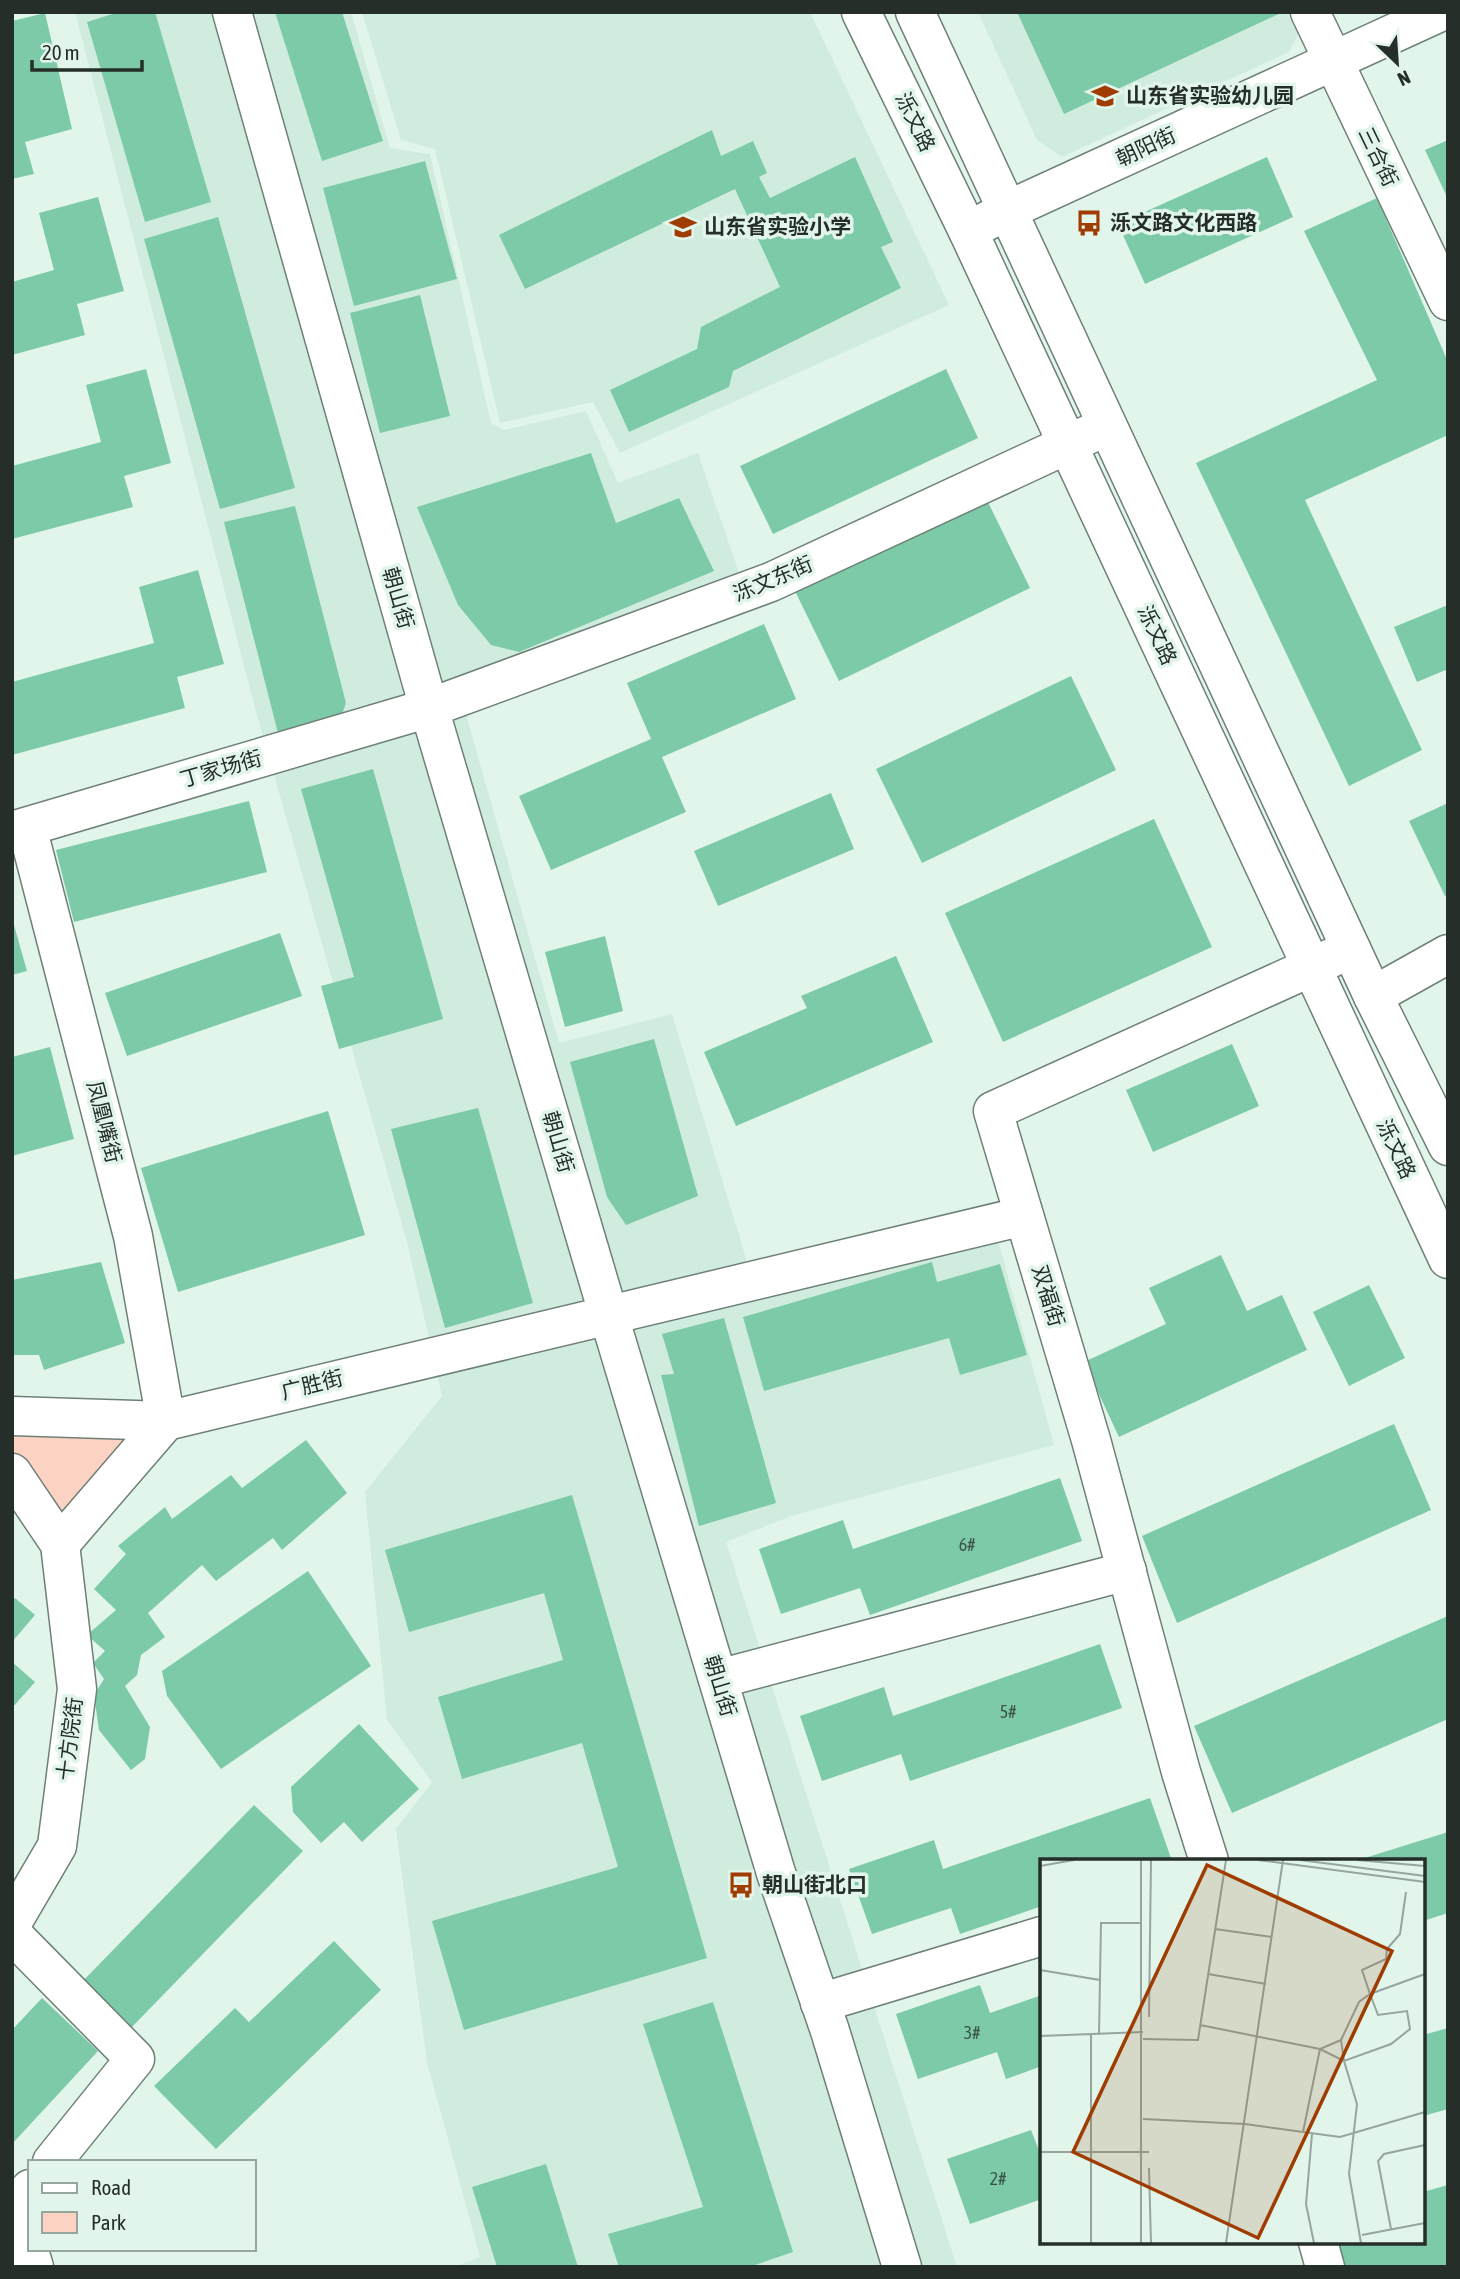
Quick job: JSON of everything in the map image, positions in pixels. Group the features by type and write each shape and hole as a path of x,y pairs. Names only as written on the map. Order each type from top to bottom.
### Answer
{"street":[{"name":"朝山街","path":"232,12 429,708 608,1313 776,1873 820,2003 902,2267"},
{"name":"泺文路","path":"861,12 968,231 1448,1259"},
{"name":"泺文路","path":"915,12 1373,996 1448,1146"},
{"name":"三合街","path":"1310,12 1448,301"},
{"name":"朝阳街","path":"968,231 1006,211 1440,12"},
{"name":"泺文东街","path":"429,708 771,582 1107,426"},
{"name":"丁家场街","path":"20,829 429,708"},
{"name":"凤凰嘴街","path":"20,829 133,1236 166,1421"},
{"name":"双福街","path":"1208,1859 993,1111 1312,969 1351,949"},
{"path":"1373,996 1448,954"},
{"name":"广胜街","path":"12,1416 166,1421 608,1313 1024,1216"},
{"path":"60,1544 166,1421"},
{"name":"十方院街","path":"12,1473 60,1544 77,1689 57,1846 12,1923"},
{"path":"718,1679 1126,1571"},
{"path":"12,1934 135,2059 54,2160"},
{"path":"820,2003 1040,1937"},
{"path":"28,2191 15,2207 28,2248"},
{"path":"1319,2244 1325,2267"}],"shaded area":[{"path":"75,12 351,12 390,148 430,154 491,423 504,430 586,411 618,483 698,453 739,573 458,686 559,1043 672,1014 748,1265 988,1204 1054,1445 791,1516 726,1542 957,2267 454,2267 480,2257 427,2062 396,1829 432,1782 387,1720 365,1492 442,1396 407,1242 256,712"},
{"name":"山东省实验小学","path":"362,12 810,12 949,305 620,453 593,402 500,423 435,149 401,140"},
{"name":"山东省实验幼儿园","path":"978,12 1298,12 1303,25 1289,52 1062,157 1037,140"}],"green space":[{"path":"12,1426 147,1435 67,1526 12,1454"}],"building":[{"path":"119,12 155,12 211,202 145,222 87,22"},
{"path":"275,12 342,12 383,141 322,161"},
{"path":"1017,12 1283,12 1064,114"},
{"path":"45,13 72,129 25,142 34,174 12,179 12,21"},
{"path":"712,130 721,156 753,141 767,173 759,177 770,198 855,157 893,242 881,247 901,288 733,371 729,387 629,432 610,390 697,349 701,327 780,287 735,189 525,289 499,235"},
{"path":"1448,140 1448,199 1425,150"},
{"path":"1267,157 1293,217 1145,284 1118,224"},
{"path":"425,161 457,279 354,306 323,188"},
{"path":"98,197 124,291 77,304 85,335 12,355 12,282 54,270 39,213"},
{"path":"1377,198 1448,362 1448,435 1305,500 1422,750 1349,786 1196,463 1377,380 1304,231"},
{"path":"218,217 295,488 220,509 144,239"},
{"path":"420,295 450,416 380,433 350,313"},
{"path":"146,369 171,463 124,476 133,507 12,539 12,466 101,442 86,385"},
{"path":"946,369 978,438 773,534 740,466"},
{"path":"591,453 616,523 679,498 714,571 519,652 491,645 458,605 417,507"},
{"path":"986,498 1030,588 839,681 795,591"},
{"path":"295,506 346,703 339,723 279,737 224,522"},
{"path":"198,570 224,664 177,677 185,708 12,755 12,682 154,643 139,587"},
{"path":"1448,605 1448,669 1417,682 1394,627"},
{"path":"764,624 796,699 662,757 686,812 551,870 519,796 651,739 627,683"},
{"path":"1071,676 1116,770 922,863 876,769"},
{"path":"373,769 443,1019 339,1049 321,986 354,977 301,789"},
{"path":"831,793 854,849 718,906 694,851"},
{"path":"249,801 267,872 74,922 56,850"},
{"path":"1448,803 1448,895 1445,896 1409,821"},
{"path":"1154,819 1212,947 1003,1042 945,913"},
{"path":"12,918 27,971 12,975"},
{"path":"280,933 302,996 127,1056 105,993"},
{"path":"605,936 623,1011 565,1027 545,952"},
{"path":"896,956 933,1042 736,1126 704,1052 807,1008 801,996"},
{"path":"654,1039 698,1196 626,1225 607,1197 570,1062"},
{"path":"1232,1044 1259,1106 1153,1152 1126,1090"},
{"path":"50,1047 74,1139 12,1156 12,1057"},
{"path":"478,1108 533,1303 445,1328 391,1129"},
{"path":"328,1111 365,1235 178,1292 141,1168"},
{"path":"1221,1255 1247,1311 1282,1295 1307,1350 1119,1437 1084,1362 1166,1324 1149,1288"},
{"path":"101,1262 125,1343 44,1370 39,1355 12,1355 12,1280"},
{"path":"932,1262 937,1282 1000,1264 1027,1355 960,1375 949,1338 764,1391 743,1317"},
{"path":"1369,1285 1405,1358 1349,1386 1313,1312"},
{"path":"724,1318 776,1503 699,1526 661,1375 674,1374 662,1334"},
{"path":"1394,1424 1431,1510 1177,1623 1142,1536"},
{"path":"306,1440 347,1493 282,1550 273,1538 216,1581 202,1565 148,1613 165,1637 141,1655 137,1675 125,1686 150,1727 145,1759 131,1770 99,1730 94,1695 104,1679 93,1663 105,1651 87,1635 116,1610 94,1589 126,1554 118,1546 165,1507 172,1519 231,1475 242,1488"},
{"path":"1060,1478 1082,1541 870,1615 860,1588 781,1614 759,1549 843,1520 853,1549"},
{"path":"572,1495 707,1958 464,2030 432,1921 618,1867 582,1743 462,1779 438,1697 563,1660 544,1593 409,1632 385,1550"},
{"path":"308,1571 371,1666 221,1769 167,1696 162,1671"},
{"path":"15,1598 35,1615 12,1642 12,1602"},
{"path":"1448,1616 1448,1719 1232,1813 1194,1726"},
{"path":"1100,1644 1122,1708 910,1781 901,1754 822,1781 800,1716 884,1687 893,1716"},
{"path":"12,1662 35,1682 12,1708"},
{"path":"359,1724 419,1789 362,1842 344,1822 321,1843 293,1812 291,1787"},
{"path":"1150,1798 1171,1859 1040,1859 1040,1907 960,1934 951,1908 872,1934 849,1869 934,1840 943,1869"},
{"path":"254,1805 303,1851 130,2029 81,1983"},
{"path":"1448,1832 1448,1913 1425,1920 1425,1859 1361,1859"},
{"path":"334,1941 381,1990 216,2149 154,2086 235,2008 249,2022"},
{"path":"980,1985 990,2013 1040,1996 1040,2067 1006,2079 997,2052 918,2079 896,2014"},
{"path":"42,1998 98,2051 12,2144 12,2030"},
{"path":"713,2002 793,2252 749,2267 619,2267 608,2234 703,2207 643,2024"},
{"path":"1448,2028 1448,2109 1425,2115 1425,2034"},
{"path":"1031,2130 1040,2153 1040,2200 970,2224 947,2159"},
{"path":"546,2164 578,2267 497,2267 472,2187"},
{"path":"1448,2185 1448,2266 1342,2267 1336,2244 1425,2244 1425,2191"}],"place":[{"name":"山东省实验幼儿园","path":"1105,96"},
{"name":"泺文路文化西路","path":"1089,223"},
{"name":"山东省实验小学","path":"683,227"},
{"name":"朝山街北口","path":"741,1885"}]}
